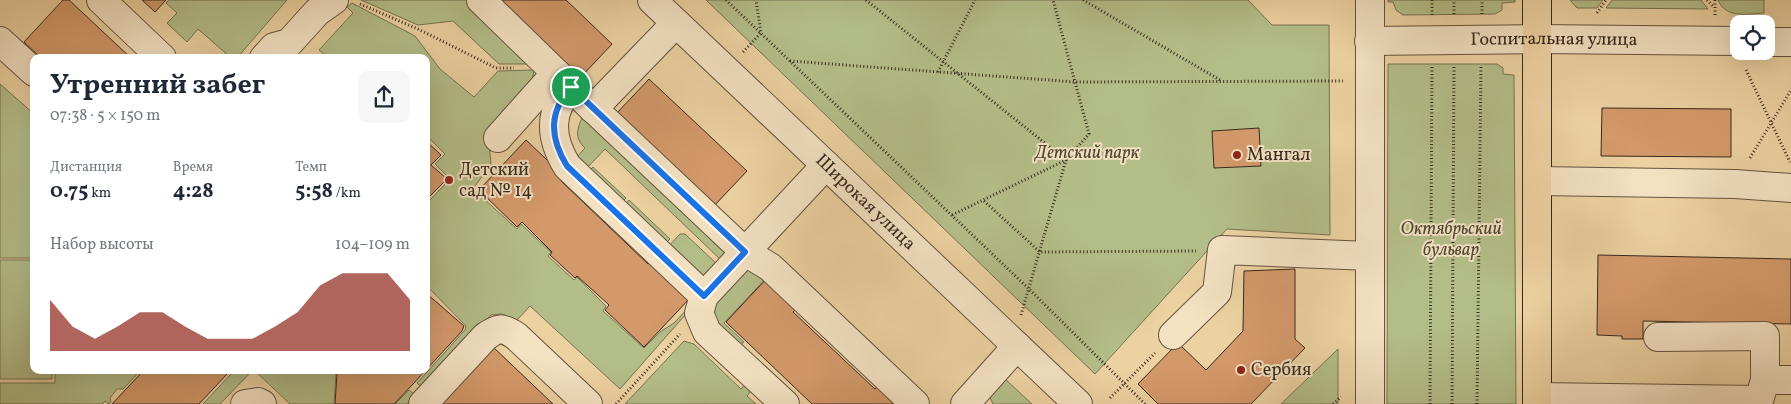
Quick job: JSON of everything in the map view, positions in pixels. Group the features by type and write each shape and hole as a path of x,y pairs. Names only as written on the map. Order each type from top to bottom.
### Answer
{"main road":[{"path":"1537,0 1537,401"}],"street":[{"path":"101,0 158,54"},
{"path":"481,0 745,252 770,267 915,404"},
{"name":"Широкая улица","path":"652,0 1078,404"},
{"path":"1370,0 1370,404"},
{"path":"268,54 274,47 289,43 317,12 344,1"},
{"path":"498,138 571,87 676,22"},
{"name":"Госпитальная улица","path":"1370,41 1537,39 1730,42"},
{"path":"0,41 30,68"},
{"path":"1775,42 1791,42"},
{"path":"571,87 573,115 569,132 571,141 578,152"},
{"path":"571,87 562,97 554,126 557,150 567,166 701,305 707,332 785,404"},
{"path":"701,305 745,252 826,165"},
{"path":"1538,181 1735,184 1791,188"},
{"path":"1173,335 1217,292 1222,250 1370,256"},
{"path":"422,404 485,338 494,330 505,329 516,336 588,404"},
{"path":"1537,401 1768,391 1765,336 1658,337"},
{"path":"965,404 1016,346"},
{"path":"245,404 258,402 262,404"}],"path":[{"path":"726,0 1029,289 1145,404"},
{"path":"756,0 761,33"},
{"path":"866,0 1066,160"},
{"path":"938,72 975,0"},
{"path":"952,215 1066,160 1089,134 1053,0"},
{"path":"1083,0 1220,81"},
{"path":"1432,0 1432,20"},
{"path":"1482,0 1482,19"},
{"path":"1595,15 1606,0"},
{"path":"1707,0 1715,8"},
{"path":"1715,0 1715,18"},
{"path":"344,1 418,29 496,68 571,87"},
{"path":"744,52 761,33"},
{"path":"1452,404 1454,58"},
{"path":"1477,404 1481,58"},
{"path":"1430,404 1432,59"},
{"path":"790,61 1075,82 1346,81"},
{"path":"1746,70 1791,165"},
{"path":"1735,184 1791,90"},
{"path":"1021,315 1066,160"},
{"path":"984,201 1040,252 1222,250"},
{"path":"616,404 701,305"},
{"path":"1110,398 1173,335"},
{"path":"1334,404 1341,397"}],"green space":[{"path":"169,0 287,0 240,54 227,54 198,29 187,42 167,23 177,13 166,3"},
{"path":"361,0 467,0 534,64 499,64 453,21 418,25"},
{"name":"Детский парк","path":"706,0 1248,0 1272,25 1329,25 1330,235 1227,229 1095,374"},
{"path":"1388,0 1515,0 1515,2 1502,3 1502,10 1495,14 1403,15 1396,10 1393,2 1388,2"},
{"path":"1570,0 1603,0 1597,8 1577,8"},
{"path":"1612,0 1701,0 1708,9 1606,8"},
{"path":"1718,0 1764,0 1764,13 1732,13 1726,10"},
{"path":"352,3 415,36 429,54 324,54 319,50 353,13 347,7"},
{"path":"430,56 440,69 474,97 498,71 534,70 532,82 489,142 491,164 473,189 517,229 521,224 551,252 548,256 574,280 577,277 606,306 603,311 644,348 660,332 674,323 691,305 693,306 620,389 530,306 517,320 502,314 491,315 422,388 417,383 425,374 430,374 430,369 465,330 466,326 430,289 430,200 450,179 435,164 445,154 430,139"},
{"name":"Октябрьский бульвар","path":"1388,64 1497,64 1503,68 1503,74 1514,75 1516,404 1387,404"},
{"path":"0,84 30,110 30,258 0,258"},
{"path":"583,116 727,255 722,261 605,149 585,170 574,160 585,148 578,137 579,125"},
{"path":"593,167 626,198 621,203 588,172"},
{"path":"629,200 670,239 664,245 623,206"},
{"path":"680,234 685,234 718,265 703,281 667,248"},
{"path":"0,260 30,260 30,374 52,374 52,379 0,379"},
{"path":"744,267 771,273 724,323 744,342 740,345 717,322 714,316 713,304"},
{"path":"684,341 694,344 741,389 747,382 753,388 747,396 756,404 625,404"},
{"path":"1338,349 1338,404 1281,404"},
{"path":"55,374 137,374 123,389 117,389 110,398 111,402 109,404 105,401 102,404 0,404 0,383 55,383"},
{"path":"231,374 249,374 220,404 203,404"},
{"path":"258,374 336,374 334,404 290,404"},
{"path":"1005,379 1032,404 993,404 989,395"},
{"path":"409,390 415,395 407,404 395,404"}],"building":[{"path":"63,0 69,0 127,54 37,54 24,42"},
{"path":"142,0 166,0 155,12"},
{"path":"498,0 566,0 612,44 580,78"},
{"path":"649,79 747,171 713,207 615,115"},
{"path":"1602,108 1731,109 1731,157 1601,156"},
{"path":"1259,128 1261,166 1214,168 1212,131"},
{"path":"526,140 565,177 561,181 648,264 653,260 691,297 644,347 605,310 609,305 550,255 552,252 522,222 517,227 479,190"},
{"path":"430,145 441,155 431,165 447,179 430,196"},
{"path":"1598,255 1791,259 1791,324 1643,321 1643,339 1622,339 1622,336 1597,335"},
{"path":"1295,269 1295,339 1305,348 1251,404 1158,404 1138,384 1178,343 1206,370 1243,331 1244,271"},
{"path":"769,276 800,306 793,312 875,389 881,382 905,404 812,404 726,322"},
{"path":"430,296 464,326 462,331 430,366"},
{"path":"491,345 553,404 436,404"},
{"path":"140,374 227,374 199,404 112,404"},
{"path":"337,374 422,374 394,404 335,404"}],"place":[{"name":"Мангал","path":"1237,155"},
{"name":"Детский сад № 14","path":"449,180"},
{"name":"Сербия","path":"1241,370"}],"route":[{"path":"571,87 745,252 704,296 567,166 557,150 554,126 556,113 562,97 571,87"}]}
